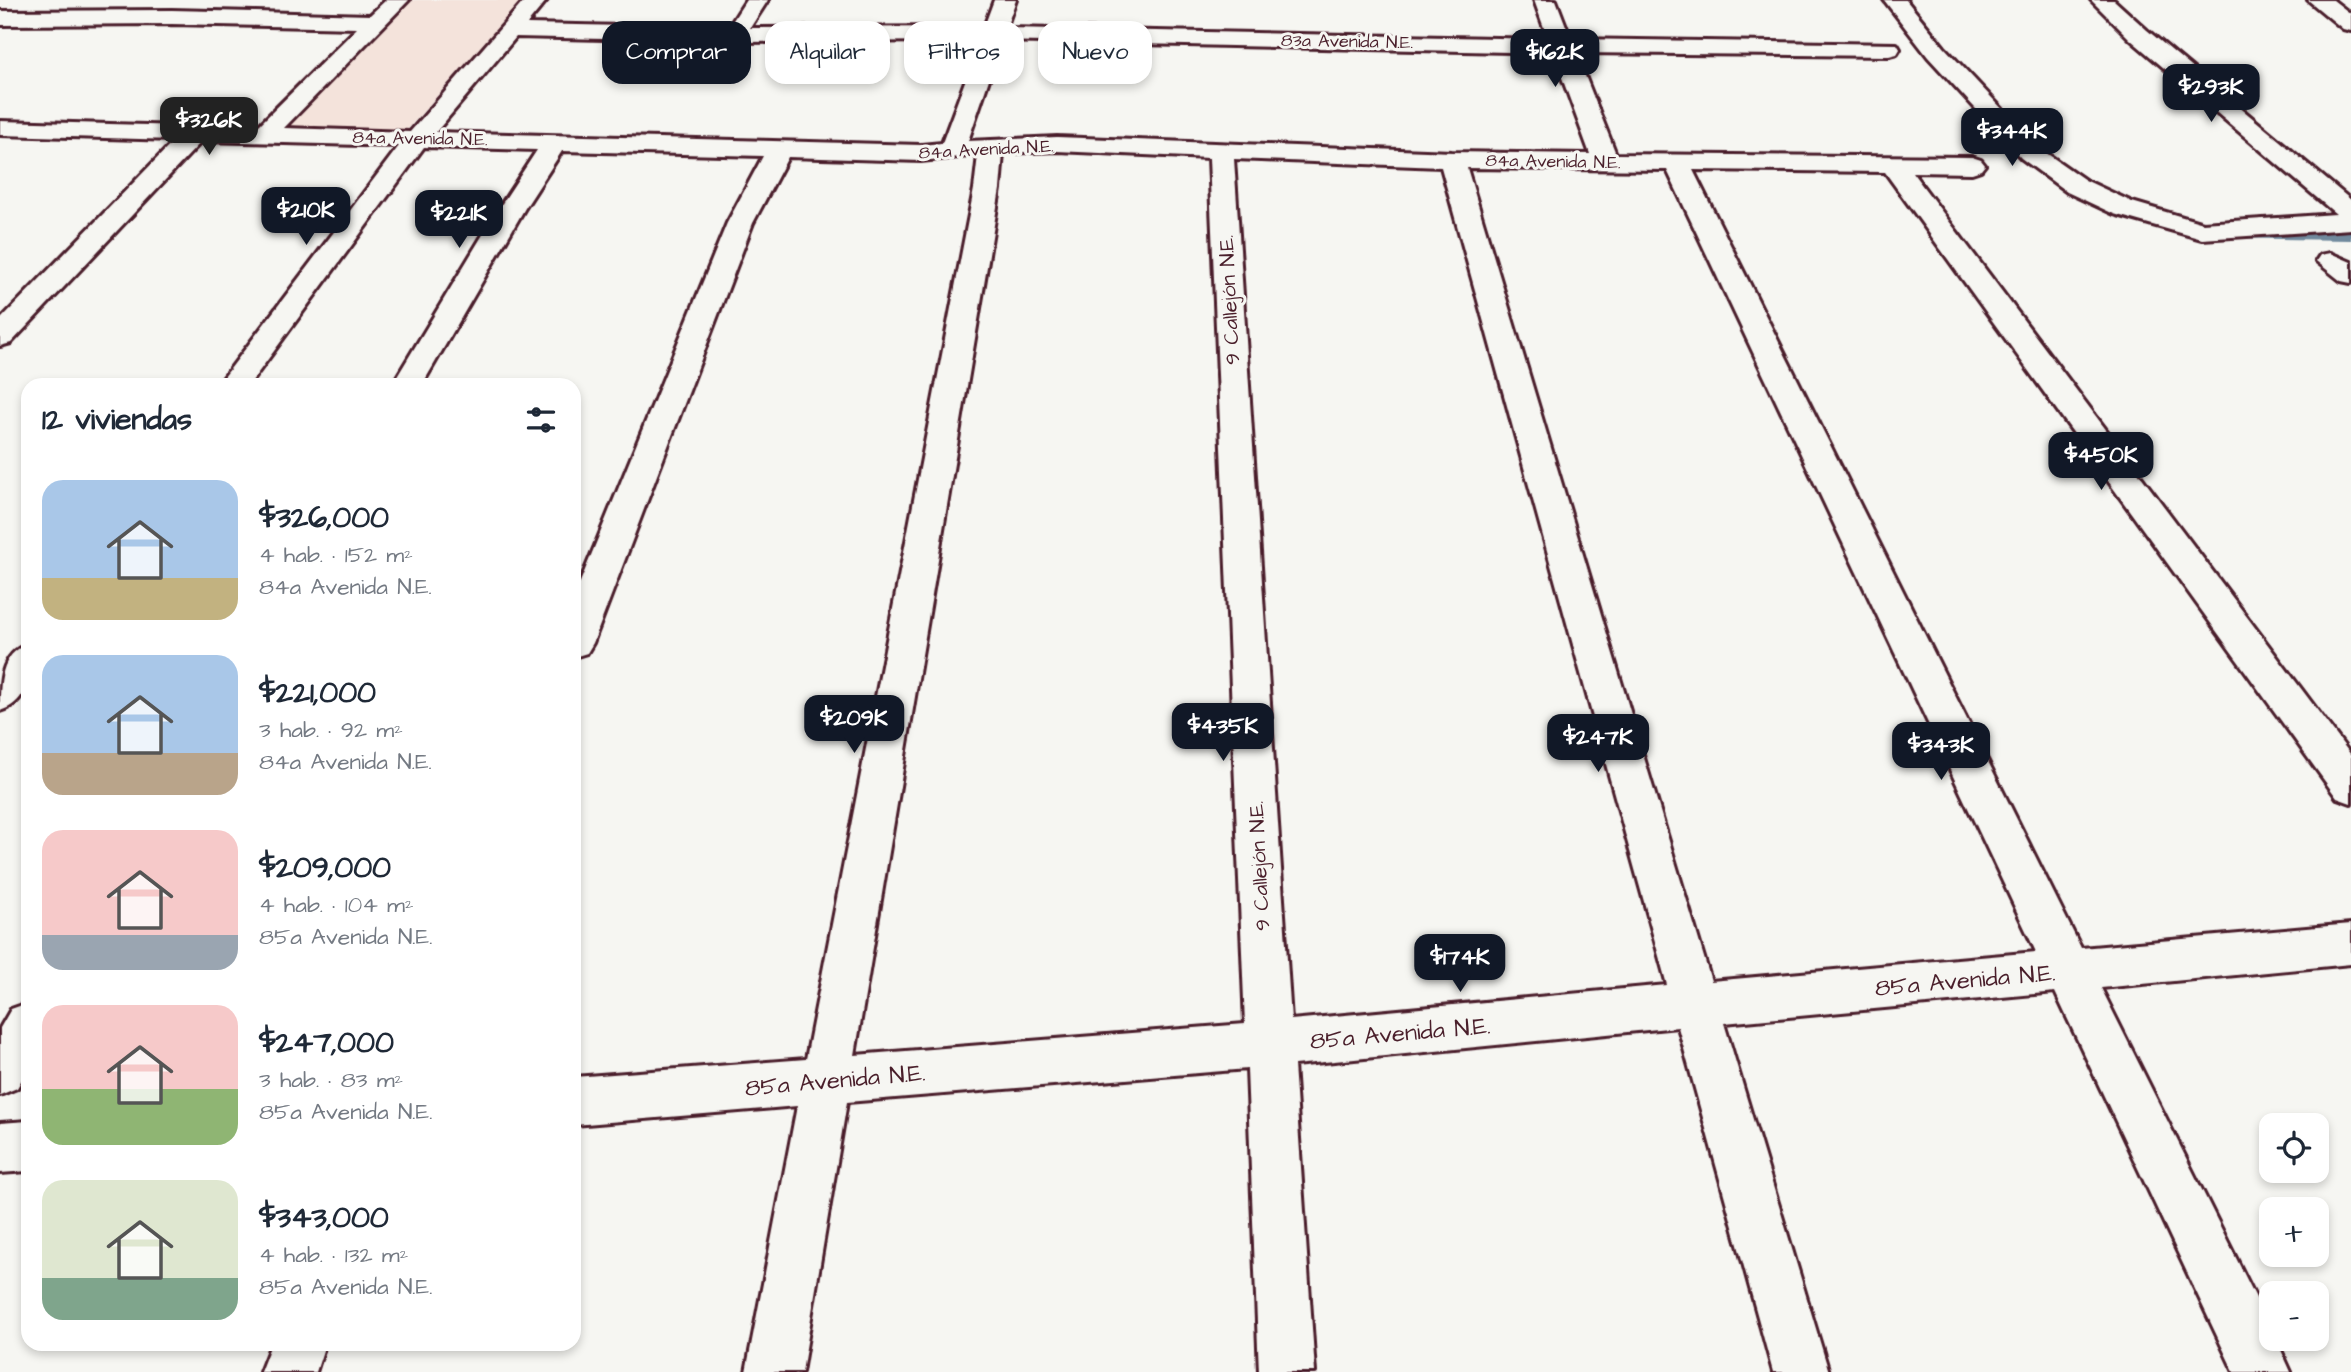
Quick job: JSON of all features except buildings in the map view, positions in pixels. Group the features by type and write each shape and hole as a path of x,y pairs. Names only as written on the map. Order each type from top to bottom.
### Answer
{"street":[{"path":"125,17 148,0"},
{"path":"263,135 398,0"},
{"path":"238,378 418,138 536,0"},
{"path":"744,21 757,0"},
{"path":"999,21 1005,0"},
{"path":"1545,0 1606,162"},
{"path":"1895,0 1936,52 2029,153 2076,186 2123,208 2202,231 2351,221"},
{"path":"2102,0 2139,35 2351,213"},
{"path":"2319,0 2351,23"},
{"path":"0,18 125,17 377,22"},
{"name":"83a Avenida N.E.","path":"511,30 602,32"},
{"name":"83a Avenida N.E.","path":"751,35 904,34"},
{"name":"83a Avenida N.E.","path":"1024,35 1562,46 1889,49"},
{"path":"952,150 976,84"},
{"name":"84a Avenida N.E.","path":"0,128 921,153 991,146 1057,145 1452,160 1972,165"},
{"path":"0,337 196,134"},
{"path":"411,378 512,208 555,142"},
{"path":"774,1372 987,189 991,146"},
{"path":"581,625 740,223 780,149"},
{"name":"9 Callejón N.E.","path":"1221,150 1287,1372"},
{"path":"1452,160 1801,1372"},
{"path":"1677,164 2263,1372"},
{"path":"1894,166 2351,786"},
{"path":"0,696 21,668"},
{"name":"85a Avenida N.E.","path":"581,1100 1269,1045 2351,944"},
{"path":"0,1072 21,1037"},
{"path":"0,1148 21,1146"},
{"path":"288,1372 296,1351"}],"shaded area":[{"path":"408,0 523,0 405,132 284,128"}],"waterway":[{"path":"2224,235 2351,236"}]}
